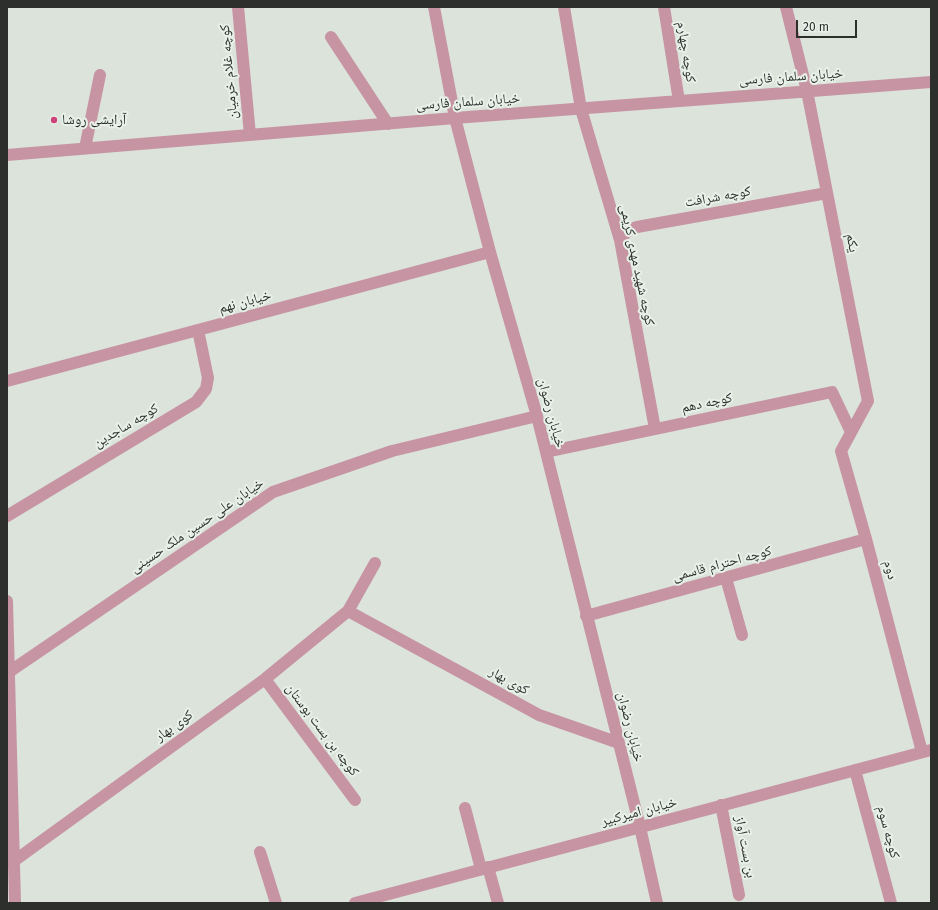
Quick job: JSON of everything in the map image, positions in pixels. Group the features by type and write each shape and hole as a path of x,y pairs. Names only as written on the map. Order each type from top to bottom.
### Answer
{"street":[{"name":"کوچه غلام خرمیان","path":"238,7 250,135"},
{"name":"خیابان رضوان","path":"434,7 454,118 490,252 537,416 640,827 657,903"},
{"name":"کوچه شهید مهدی کریمی","path":"564,7 581,109 620,240 655,429"},
{"name":"کوچه چهارم","path":"664,7 679,101"},
{"name":"یکم","path":"786,7 807,91 868,401"},
{"path":"331,37 388,124"},
{"path":"85,148 100,75"},
{"name":"خیابان سلمان فارسی","path":"7,155 454,118 931,82"},
{"name":"کوچه شرافت","path":"620,240 628,230 637,227 827,193"},
{"name":"خیابان نهم","path":"7,381 490,252"},
{"name":"کوچه ساجدین","path":"7,516 196,402 206,389 208,378 198,330"},
{"name":"کوچه دهم","path":"546,452 832,392 851,432"},
{"name":"دوم","path":"868,401 841,451 927,751"},
{"name":"خیابان علی حسین ملک حسینی","path":"9,672 273,492 392,451 537,416"},
{"name":"کوچه احترام قاسمی","path":"586,616 866,539"},
{"name":"کوی بهار","path":"14,861 265,679 348,611 375,563"},
{"path":"726,578 742,635"},
{"path":"7,601 15,903"},
{"name":"کوی بهار","path":"348,611 539,715 619,743"},
{"name":"کوچه بن بست بوستان","path":"265,679 356,800"},
{"name":"خیابان امیرکبیر","path":"355,903 927,751"},
{"name":"کوچه سوم","path":"855,770 892,903"},
{"name":"بن بست آواز","path":"721,805 739,895"},
{"path":"466,808 484,868 498,903"},
{"path":"260,852 276,903"}],"place":[{"name":"آرایشی روشا","path":"54,120"}]}
